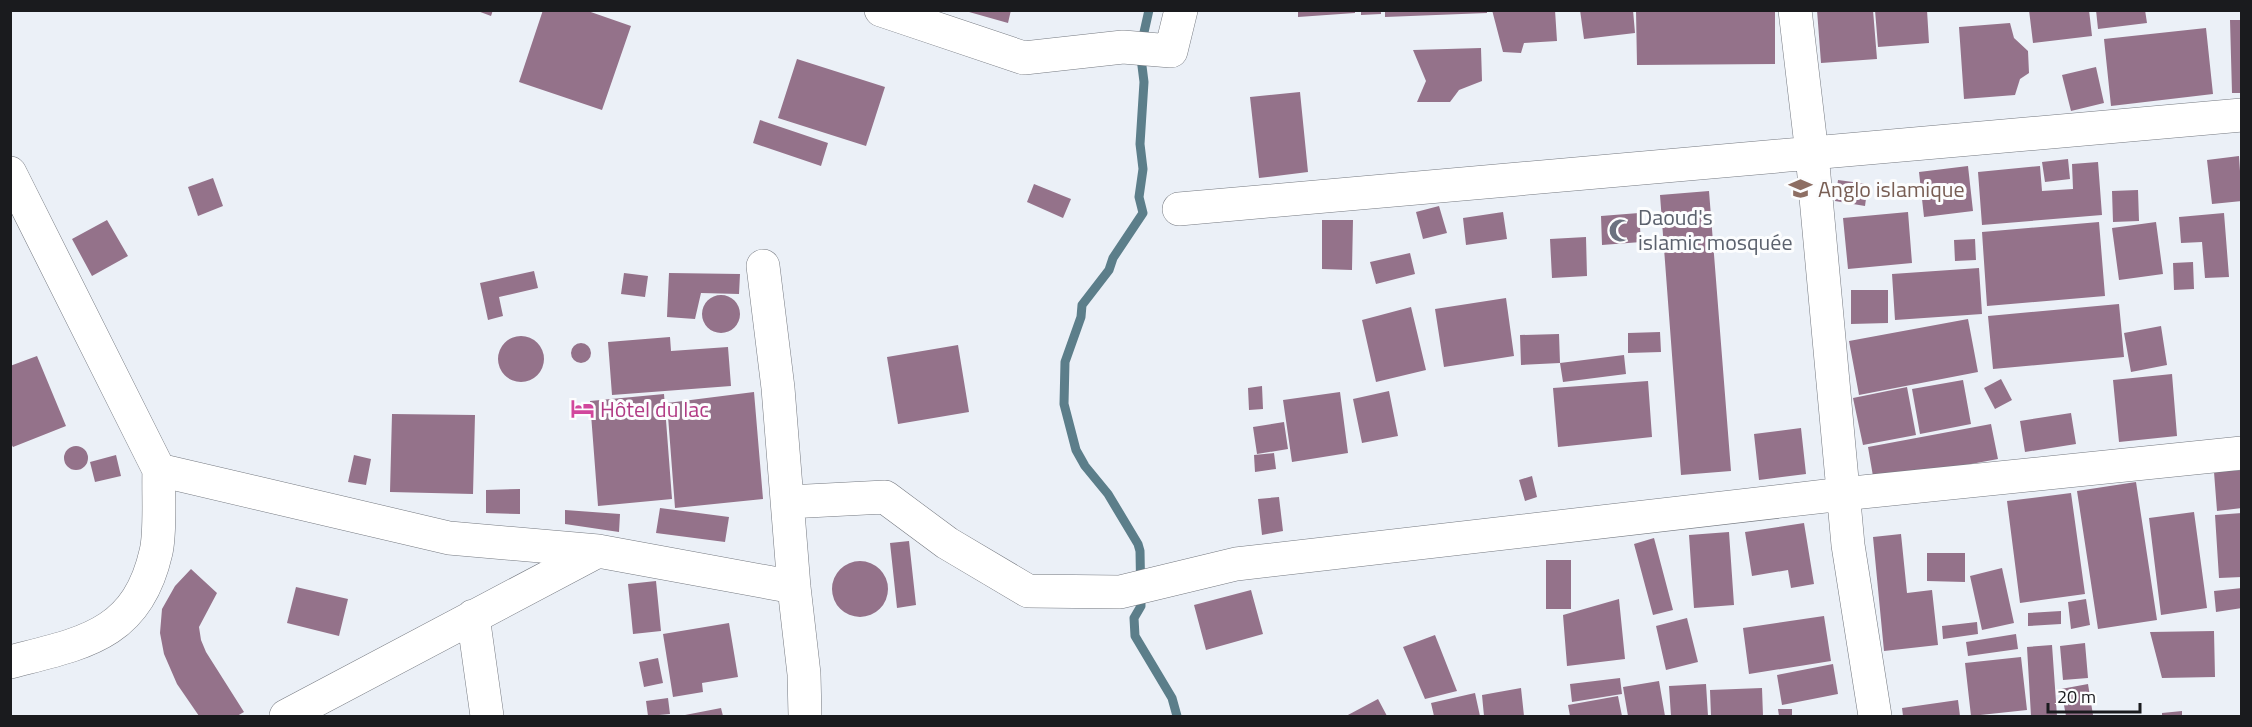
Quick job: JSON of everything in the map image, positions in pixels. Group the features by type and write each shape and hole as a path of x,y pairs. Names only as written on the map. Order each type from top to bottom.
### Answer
{"street":[{"path":"881,10 1024,58 1122,47 1172,51 1181,10"},
{"path":"1794,10 1812,154 1848,545 1875,717"},
{"path":"1179,209 2241,115"},
{"path":"10,172 159,470 157,551 143,593 124,618 104,632 70,646 10,662"},
{"path":"762,266 778,388 794,587 804,674 805,717"},
{"path":"788,502 885,497 947,543 1028,591 1120,592 1236,564 1843,494 2241,453"},
{"path":"159,470 448,538 598,552 794,587"},
{"path":"286,717 473,616 598,552"},
{"path":"473,616 487,717"}],"building":[{"path":"475,10 493,10 491,16"},
{"path":"543,10 585,10 631,26 602,110 519,82"},
{"path":"962,10 1011,10 1008,23"},
{"path":"1298,10 1355,10 1355,13 1298,17"},
{"path":"1361,10 1381,10 1381,14 1361,15"},
{"path":"1385,10 1487,10 1487,13 1385,17"},
{"path":"1492,10 1555,10 1557,41 1524,43 1521,53 1503,52"},
{"path":"1580,10 1633,10 1635,33 1584,39"},
{"path":"1636,10 1775,10 1775,64 1637,65"},
{"path":"1817,10 1873,10 1877,59 1821,63"},
{"path":"1875,10 1927,10 1929,43 1878,47"},
{"path":"2029,10 2089,10 2092,36 2033,43"},
{"path":"2096,10 2145,10 2147,23 2098,29"},
{"path":"2230,20 2242,20 2242,93 2232,93"},
{"path":"2010,23 2014,38 2028,51 2029,73 2020,79 2015,95 1964,99 1959,27"},
{"path":"2206,28 2213,94 2111,106 2104,39"},
{"path":"1481,48 1482,81 1459,90 1450,102 1417,102 1426,81 1413,50"},
{"path":"797,59 885,87 866,146 778,118"},
{"path":"2096,67 2104,103 2071,111 2062,75"},
{"path":"1300,92 1308,172 1259,178 1250,97"},
{"path":"760,120 828,143 821,166 753,143"},
{"path":"2239,156 2242,201 2212,204 2207,160"},
{"path":"2068,159 2070,179 2045,182 2042,162"},
{"path":"2098,162 2102,215 1982,225 1978,172 2040,166 2042,191 2073,189 2072,164"},
{"path":"1968,166 1973,211 1924,217 1919,172"},
{"path":"213,178 223,206 198,216 188,187"},
{"path":"1838,180 1868,184 1865,206 1835,201"},
{"path":"1034,184 1071,199 1063,218 1027,202"},
{"path":"2138,190 2139,221 2113,222 2112,191"},
{"path":"1709,191 1731,471 1681,475 1660,195"},
{"path":"1439,206 1447,233 1423,239 1416,212"},
{"path":"1503,212 1507,239 1466,245 1463,218"},
{"path":"1908,212 1912,263 1848,269 1843,218"},
{"path":"1639,213 1641,242 1602,245 1601,216"},
{"path":"2224,213 2229,277 2205,278 2202,242 2181,243 2179,217"},
{"path":"107,220 128,256 92,276 72,239"},
{"path":"1322,220 1353,220 1352,270 1322,269"},
{"path":"2099,222 2105,296 1987,306 1982,232"},
{"path":"2156,222 2163,274 2119,280 2112,228"},
{"path":"1586,237 1587,276 1552,278 1550,239"},
{"path":"1975,239 1976,260 1955,261 1954,240"},
{"path":"1410,253 1415,274 1376,284 1370,262"},
{"path":"2193,262 2194,289 2174,290 2173,263"},
{"path":"1979,268 1982,314 1895,320 1892,274"},
{"path":"534,271 538,288 499,297 503,316 488,320 480,283"},
{"path":"624,273 648,276 645,297 621,294"},
{"path":"669,273 740,274 739,294 701,293 695,319 667,317"},
{"path":"1851,290 1888,290 1888,323 1851,324"},
{"path":"721,295 734,301 740,314 734,327 721,333 708,327 702,314 708,301"},
{"path":"1506,298 1514,356 1444,367 1435,309"},
{"path":"2119,304 2124,357 1993,369 1988,316"},
{"path":"1411,307 1426,370 1376,382 1362,320"},
{"path":"1968,319 1978,372 1859,395 1849,341"},
{"path":"2161,326 2167,365 2131,372 2124,333"},
{"path":"1660,332 1661,352 1628,353 1628,333"},
{"path":"1559,334 1560,363 1521,365 1520,335"},
{"path":"521,336 537,343 544,359 537,375 521,382 505,375 498,359 505,343"},
{"path":"670,337 671,351 728,347 731,386 612,395 608,342"},
{"path":"577,343 585,343 591,349 591,357 585,363 577,363 571,357 571,349"},
{"path":"958,345 969,412 898,424 887,357"},
{"path":"1624,355 1626,374 1563,382 1560,363"},
{"path":"37,356 66,426 13,447 10,442 10,366"},
{"path":"2172,374 2177,436 2119,442 2113,380"},
{"path":"2001,379 2012,400 1995,409 1984,388"},
{"path":"1963,380 1971,424 1920,434 1912,389"},
{"path":"1648,381 1652,437 1558,447 1553,388"},
{"path":"1262,386 1263,409 1249,410 1248,388"},
{"path":"1907,387 1916,435 1863,445 1853,398"},
{"path":"1389,391 1398,436 1362,443 1353,399"},
{"path":"754,392 763,499 675,508 667,403"},
{"path":"1340,392 1348,453 1292,462 1283,400"},
{"path":"664,394 672,499 598,506 590,401"},
{"path":"2071,413 2076,444 2025,452 2020,421"},
{"path":"392,414 475,415 473,494 390,492"},
{"path":"1284,422 1288,449 1257,454 1253,427"},
{"path":"1991,424 1998,459 1874,482 1868,447"},
{"path":"1801,428 1806,474 1759,480 1754,434"},
{"path":"76,446 85,449 88,458 85,467 76,470 67,467 64,458 67,449"},
{"path":"1274,453 1276,469 1255,472 1254,455"},
{"path":"116,455 121,476 95,482 90,462"},
{"path":"354,455 371,459 366,485 348,482"},
{"path":"2242,470 2242,508 2217,511 2214,472"},
{"path":"1532,476 1537,497 1525,501 1519,480"},
{"path":"2136,482 2157,620 2098,629 2077,491"},
{"path":"520,489 520,514 486,513 486,490"},
{"path":"2071,493 2085,594 2020,603 2007,501"},
{"path":"1279,497 1283,531 1262,535 1258,499"},
{"path":"660,508 729,517 725,542 656,533"},
{"path":"565,510 620,514 619,532 565,524"},
{"path":"2194,512 2207,608 2161,615 2149,518"},
{"path":"2242,513 2242,577 2219,578 2215,515"},
{"path":"1804,523 1814,584 1791,588 1788,570 1752,576 1745,532"},
{"path":"1729,532 1734,605 1694,608 1689,535"},
{"path":"1901,534 1907,593 1932,590 1938,645 1884,651 1873,537"},
{"path":"1654,538 1673,610 1653,615 1634,544"},
{"path":"909,541 916,605 897,608 890,543"},
{"path":"1927,553 1965,553 1965,582 1927,581"},
{"path":"1546,560 1571,560 1571,609 1546,609"},
{"path":"860,561 871,563 880,569 886,578 888,589 886,600 880,609 871,615 860,617 849,615 840,609 834,600 832,589 834,578 840,569 849,563"},
{"path":"2002,568 2014,623 1982,630 1970,576"},
{"path":"191,569 217,593 199,627 201,640 206,652 244,712 237,716 199,716 177,684 164,654 160,633 162,609 175,586"},
{"path":"656,581 661,631 633,634 628,584"},
{"path":"296,587 348,599 339,636 287,623"},
{"path":"2242,588 2242,608 2216,612 2214,591"},
{"path":"1251,590 1263,634 1206,650 1194,605"},
{"path":"1619,599 1625,659 1567,666 1563,615"},
{"path":"2086,599 2090,625 2071,629 2068,602"},
{"path":"2061,611 2061,624 2028,626 2028,613"},
{"path":"1824,616 1831,661 1749,674 1743,628"},
{"path":"1687,618 1698,662 1666,670 1656,626"},
{"path":"1977,622 1978,634 1943,639 1942,626"},
{"path":"729,623 738,677 702,683 703,692 673,697 663,634"},
{"path":"2214,631 2215,677 2162,678 2150,632"},
{"path":"2016,634 2018,649 1968,656 1966,642"},
{"path":"1435,635 1457,691 1425,699 1403,647"},
{"path":"2085,643 2088,678 2063,680 2060,646"},
{"path":"2052,645 2057,716 2031,716 2027,647"},
{"path":"2021,657 2027,710 1971,716 1965,663"},
{"path":"658,658 663,683 644,687 639,662"},
{"path":"1833,664 1838,694 1782,705 1777,675"},
{"path":"1620,678 1622,694 1572,702 1570,684"},
{"path":"1659,681 1665,716 1628,716 1623,687"},
{"path":"1706,684 1708,716 1671,716 1669,686"},
{"path":"2088,684 2093,715 2066,716 2061,689"},
{"path":"1521,688 1524,716 1484,716 1482,695"},
{"path":"1762,688 1763,716 1711,716 1710,690"},
{"path":"1475,693 1480,716 1434,716 1431,703"},
{"path":"1618,696 1622,716 1570,716 1568,705"},
{"path":"668,698 670,714 648,716 646,701"},
{"path":"1378,699 1387,716 1346,716"},
{"path":"1958,700 1960,716 1903,716 1902,708"},
{"path":"721,708 723,716 685,716 685,715"},
{"path":"1778,709 1792,709 1792,716 1779,716"},
{"path":"2182,711 2182,716 2162,716 2162,713"}],"waterway":[{"path":"1149,10 1140,50 1144,82 1140,144 1143,169 1139,197 1143,213 1113,258 1109,270 1082,305 1081,317 1065,362 1064,404 1076,450 1085,466 1108,494 1138,544 1141,606 1134,618 1135,636 1172,698 1177,716"}],"place":[{"name":"Anglo islamique","path":"1800,189"},
{"name":"Daoud's islamic mosquée","path":"1620,230"},
{"name":"Hôtel du lac","path":"582,409"}]}
